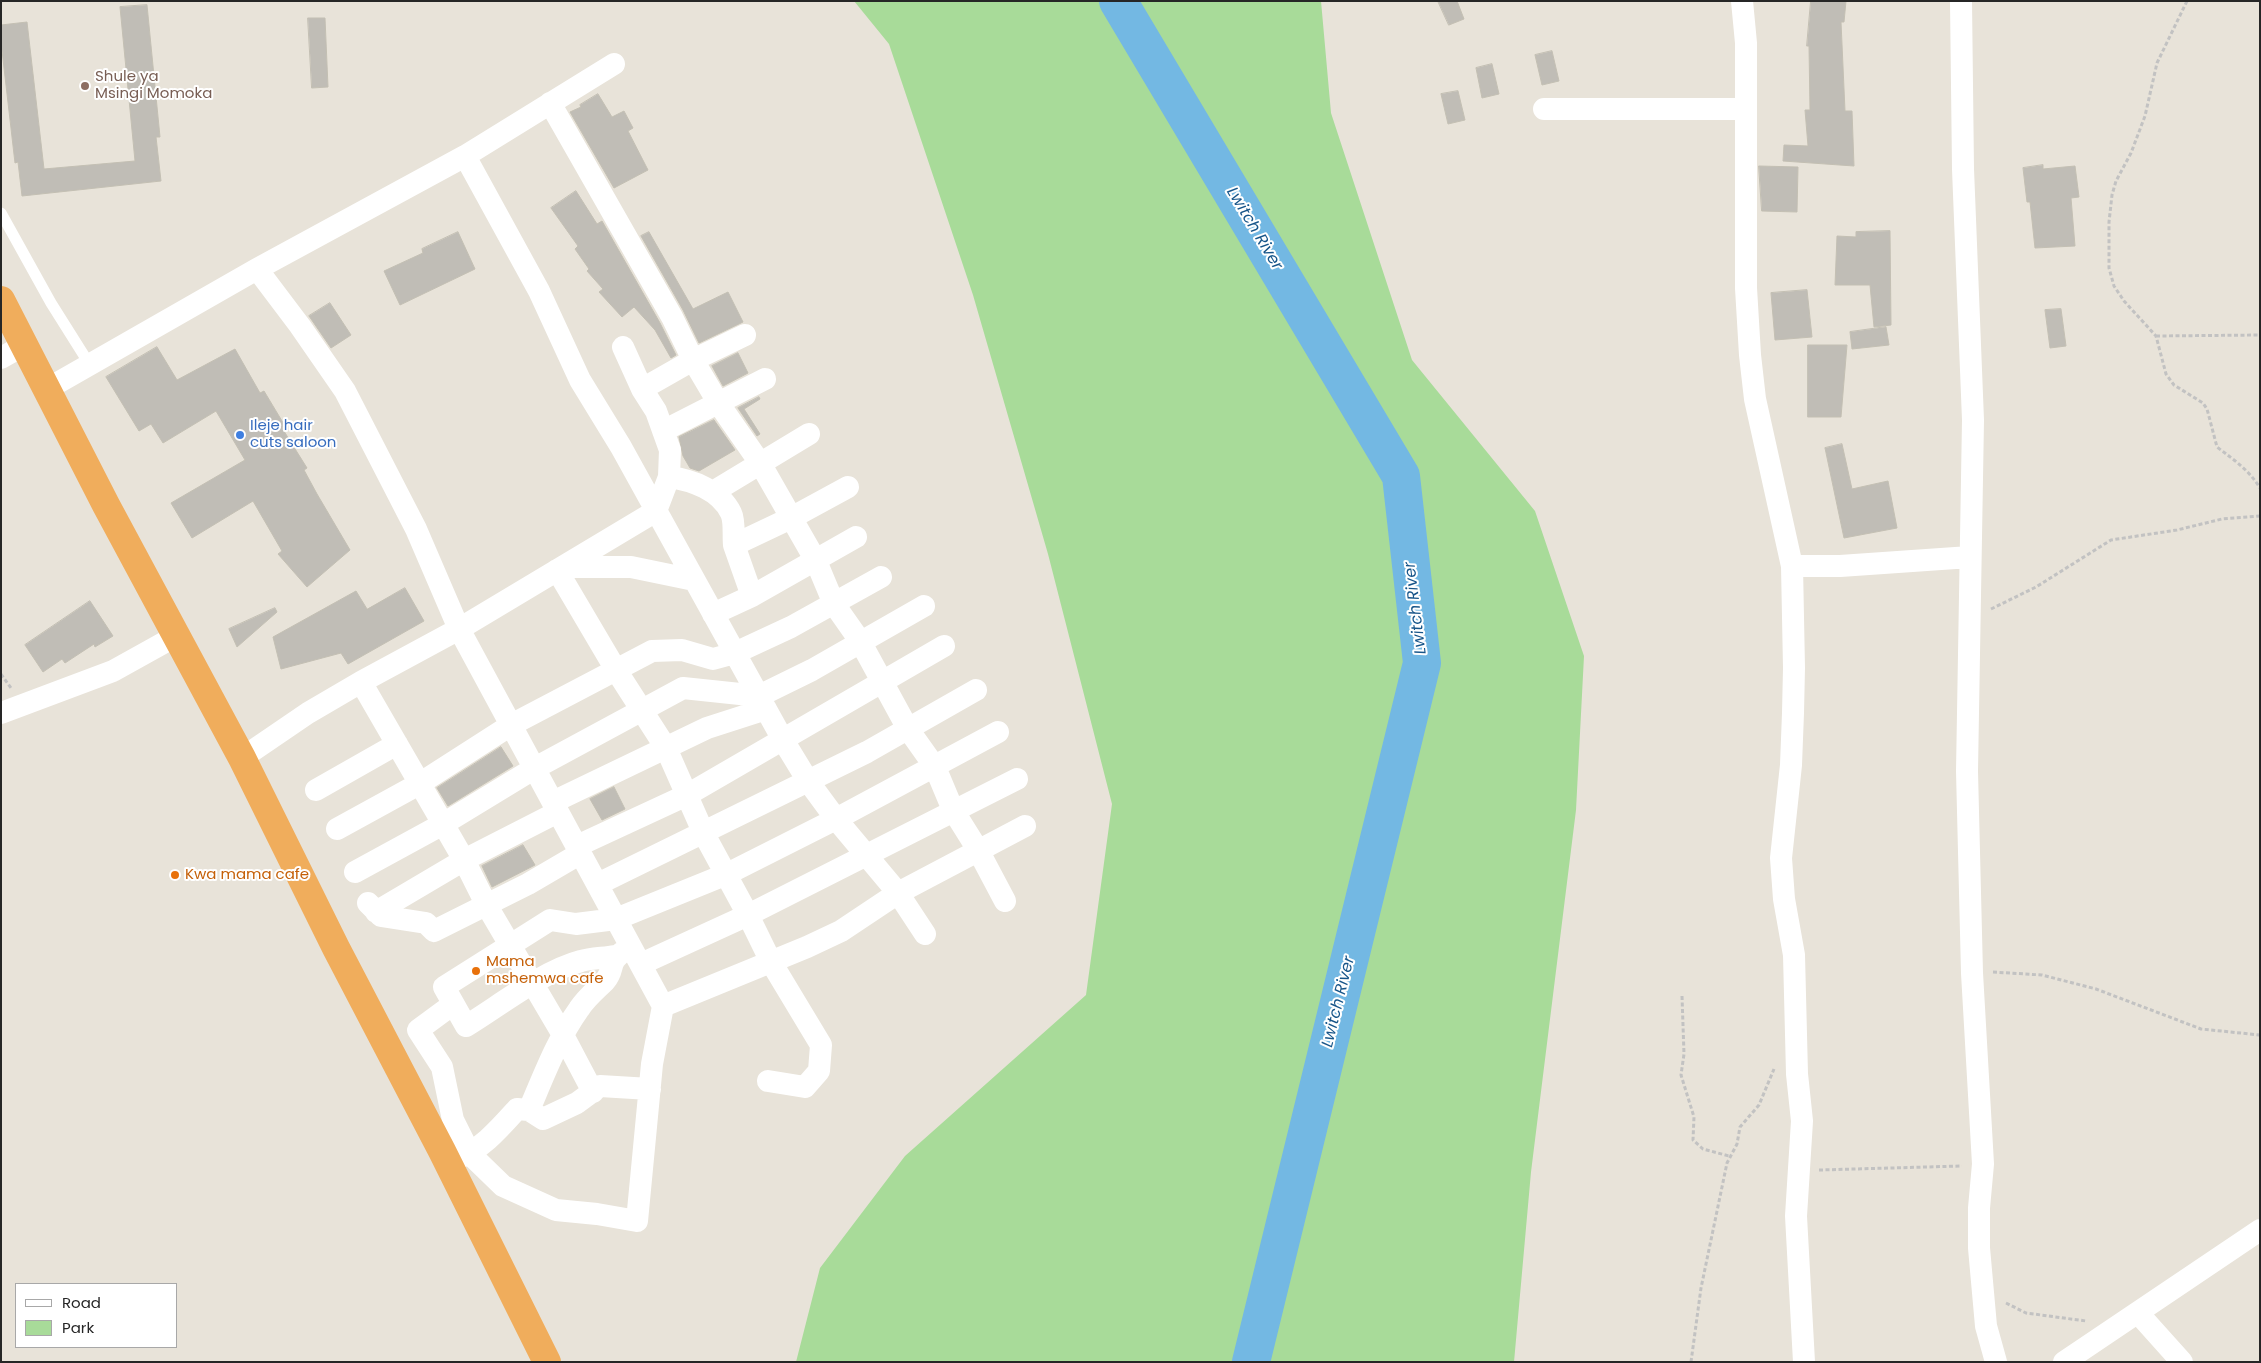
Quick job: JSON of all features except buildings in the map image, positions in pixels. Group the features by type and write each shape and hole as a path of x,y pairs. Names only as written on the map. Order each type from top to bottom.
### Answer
{"highway":[{"path":"1,300 12,351 47,389 106,505 242,758 336,948 459,1158 547,1362"}],"street":[{"path":"1742,1 1746,43 1746,288 1750,355 1755,398 1792,566 1793,713 1791,765 1781,858 1784,898 1794,955 1797,1074 1802,1121 1796,1237 1804,1362"},
{"path":"1961,1 1963,169 1973,420 1967,771 1972,973 1983,1164 1978,1248 1986,1326 1996,1362"},
{"path":"47,389 257,269 465,156 614,64"},
{"path":"550,103 672,317 692,360 719,404 760,463 816,561 834,604 860,641 908,729 935,767 953,810 978,850 1005,901"},
{"path":"1544,109 1746,109"},
{"path":"465,156 539,291 580,380 621,447 783,740 808,780 836,819 898,893 925,934"},
{"path":"257,269 300,326 345,391 416,529 460,629 616,919 629,956 664,1006 652,1064 637,1221 597,1214 556,1210 503,1186 459,1158"},
{"path":"642,389 692,360 745,335"},
{"path":"242,758 308,713 460,629 656,511 669,477 670,450 656,411 642,389 622,346"},
{"path":"663,431 765,379"},
{"path":"713,492 809,434"},
{"path":"669,477 688,479 713,492 732,514 734,545 752,596"},
{"path":"734,545 791,518 848,487"},
{"path":"713,614 752,596 856,537"},
{"path":"1792,566 1840,566 1970,557"},
{"path":"559,568 631,567 694,580"},
{"path":"559,568 616,670 666,748 704,834 727,874 771,962 822,1045 819,1071 805,1087 768,1082"},
{"path":"337,829 419,784 511,725 652,651 682,650 713,658 735,654 834,604 881,577"},
{"path":"924,606 860,641 763,702 666,748 556,807 464,860 372,908 380,916 426,923 434,931 487,906 579,849 687,795 944,646"},
{"path":"1,713 113,671 176,636"},
{"path":"361,682 464,860 487,906 564,1035 593,1092"},
{"path":"356,872 443,824 535,768 683,688 763,702"},
{"path":"598,884 704,834 908,729 976,690"},
{"path":"998,732 836,819 727,874 616,919 576,924 550,920 510,943 444,987 452,1005 466,1026 534,984 581,961 629,956 748,915 1017,779"},
{"path":"316,790 397,744"},
{"path":"664,1006 841,931 898,893 1025,826"},
{"path":"529,1110 553,1054 579,1009 594,990 629,956"},
{"path":"452,1005 418,1030 442,1067 454,1120 459,1158"},
{"path":"459,1158 499,1129 517,1110 529,1110 543,1119 577,1104 600,1086 650,1089"},
{"path":"2064,1362 2260,1230"},
{"path":"2138,1313 2182,1362"}],"lane":[{"path":"1,213 51,303 90,365"}],"path":[{"path":"2187,1 2157,63 2147,110 2131,153 2116,181 2112,195 2109,222 2109,268 2114,286 2124,301 2156,336 2166,374 2174,385 2202,403 2209,416 2217,447 2249,472 2260,488"},
{"path":"2156,336 2260,335"},
{"path":"1971,616 2021,595 2111,540 2177,530 2222,519 2260,516"},
{"path":"1972,973 1997,972 2042,975 2096,990 2201,1029 2260,1035"},
{"path":"1682,996 1684,1042 1681,1075 1694,1117 1693,1140 1703,1149 1729,1156"},
{"path":"1691,1362 1701,1288 1729,1156 1737,1144 1740,1127 1759,1105 1776,1067"},
{"path":"1798,1171 1947,1168 1983,1164"},
{"path":"1983,1285 2011,1306 2026,1313 2075,1318 2113,1330"}],"green space":[{"path":"854,1 1321,1 1331,113 1412,360 1535,511 1584,656 1576,810 1531,1172 1514,1362 796,1362 820,1268 905,1156 1086,995 1112,804 1048,554 973,295 889,44"}],"waterway":[{"name":"Lwitch River","path":"1118,1 1401,476 1422,663 1251,1362"}],"place":[{"name":"Shule ya Msingi Momoka","path":"85,86"},
{"name":"Ileje hair cuts saloon","path":"240,435"},
{"name":"Kwa mama cafe","path":"175,875"},
{"name":"Mama mshemwa cafe","path":"476,971"}]}
